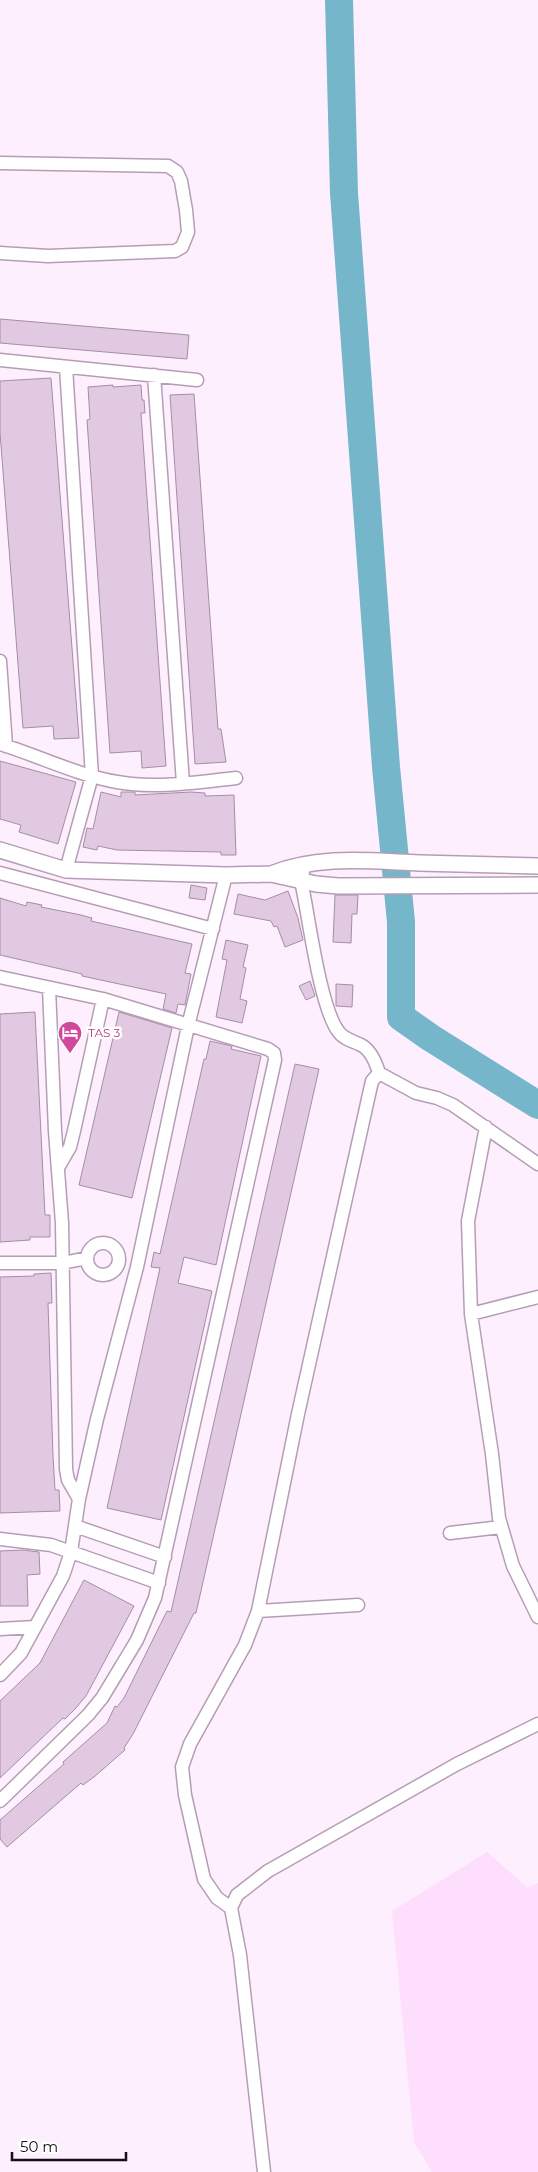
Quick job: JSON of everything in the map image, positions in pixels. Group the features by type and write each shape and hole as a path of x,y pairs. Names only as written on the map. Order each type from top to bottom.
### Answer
{"street":[{"path":"0,163 168,166 177,172 181,181 188,232 182,247 175,251 48,256 0,253"},
{"path":"0,360 196,380"},
{"path":"66,367 92,776 66,870"},
{"path":"154,375 183,783"},
{"path":"0,661 3,745 92,776 118,782 147,785 236,778"},
{"path":"0,850 66,870 226,876 271,874 338,886 538,884"},
{"path":"271,874 305,863 372,860 538,866"},
{"path":"305,863 301,880 318,966 332,1021 342,1036 363,1046 372,1056 378,1071 416,1093 437,1098 453,1105 538,1164"},
{"path":"0,873 214,924"},
{"path":"0,1675 21,1653 64,1576 72,1552 78,1499 137,1267 188,1026 226,876"},
{"path":"0,977 103,999 268,1049 274,1053 275,1060 155,1598 137,1640 102,1698 88,1715 0,1800"},
{"path":"49,988 63,1263 66,1469 68,1480 78,1499"},
{"path":"59,1166 70,1146 74,1131 103,999"},
{"path":"231,1908 216,1898 204,1879 185,1795 182,1767 190,1744 245,1646 258,1611 298,1414 372,1080 378,1071"},
{"path":"486,1127 468,1221 470,1314 501,1528 513,1566 538,1617"},
{"path":"104,1244 115,1249 119,1261 114,1272 102,1275 91,1270 87,1258 93,1247 104,1244"},
{"path":"0,1263 63,1263 87,1258"},
{"path":"119,1261 137,1267"},
{"path":"470,1314 538,1297"},
{"path":"75,1526 165,1557"},
{"path":"450,1533 501,1528"},
{"path":"0,1539 51,1545 159,1583"},
{"path":"258,1611 358,1605"},
{"path":"0,1629 36,1627"},
{"path":"264,2172 240,1955 231,1908 237,1895 268,1871 458,1764 538,1724"}],"shaded area":[{"path":"487,1852 528,1888 538,1883 538,2172 432,2172 414,2142 392,1911"}],"building":[{"path":"0,319 189,335 187,359 0,343"},
{"path":"51,378 79,738 54,739 53,726 23,728 0,433 0,381"},
{"path":"113,385 113,387 141,385 142,400 144,400 145,413 141,413 166,766 142,768 141,751 110,753 87,420 90,419 88,387"},
{"path":"194,394 218,729 221,729 226,762 195,764 170,395"},
{"path":"0,761 76,782 58,844 19,832 21,825 0,819"},
{"path":"101,792 121,797 121,792 135,792 135,795 191,792 205,793 205,796 234,795 236,855 221,855 221,852 117,850 98,846 97,850 83,847 87,828 93,829"},
{"path":"191,885 207,888 205,900 189,898"},
{"path":"288,891 298,918 303,940 285,947 277,926 274,927 271,921 234,914 238,894 265,900"},
{"path":"335,895 358,895 357,914 352,914 351,943 333,942"},
{"path":"0,898 26,906 27,902 42,905 41,907 92,918 91,921 192,944 185,973 191,974 185,1005 178,1004 176,1013 163,1009 166,994 82,976 82,974 0,955"},
{"path":"226,940 248,945 243,967 246,968 240,999 247,1001 242,1023 216,1017 227,960 222,959"},
{"path":"310,981 315,996 306,1000 299,986"},
{"path":"336,984 353,985 352,1007 336,1006"},
{"path":"35,1012 45,1215 50,1215 50,1237 30,1237 30,1240 0,1242 0,1014"},
{"path":"119,1012 172,1028 132,1198 79,1185"},
{"path":"210,1041 232,1046 231,1049 261,1056 216,1265 184,1257 178,1283 212,1291 161,1520 107,1508 160,1268 151,1267 154,1252 160,1254 204,1059 206,1059"},
{"path":"295,1064 319,1069 196,1613 194,1613 133,1734 124,1748 125,1750 94,1777 83,1785 81,1783 7,1847 0,1839 0,1820 107,1723 115,1706 117,1707 124,1698 167,1611 171,1612"},
{"path":"51,1273 52,1303 48,1303 53,1456 55,1490 59,1490 60,1511 0,1513 0,1277 34,1276 34,1274"},
{"path":"23,1550 39,1552 40,1574 27,1575 28,1606 0,1606 0,1551"},
{"path":"84,1580 134,1606 86,1696 65,1719 63,1718 0,1778 0,1701 40,1663"}],"waterway":[{"path":"339,0 344,193 386,767 401,922 401,1017 538,1105"}],"place":[{"name":"TAS 3","path":"70,1054"}]}
